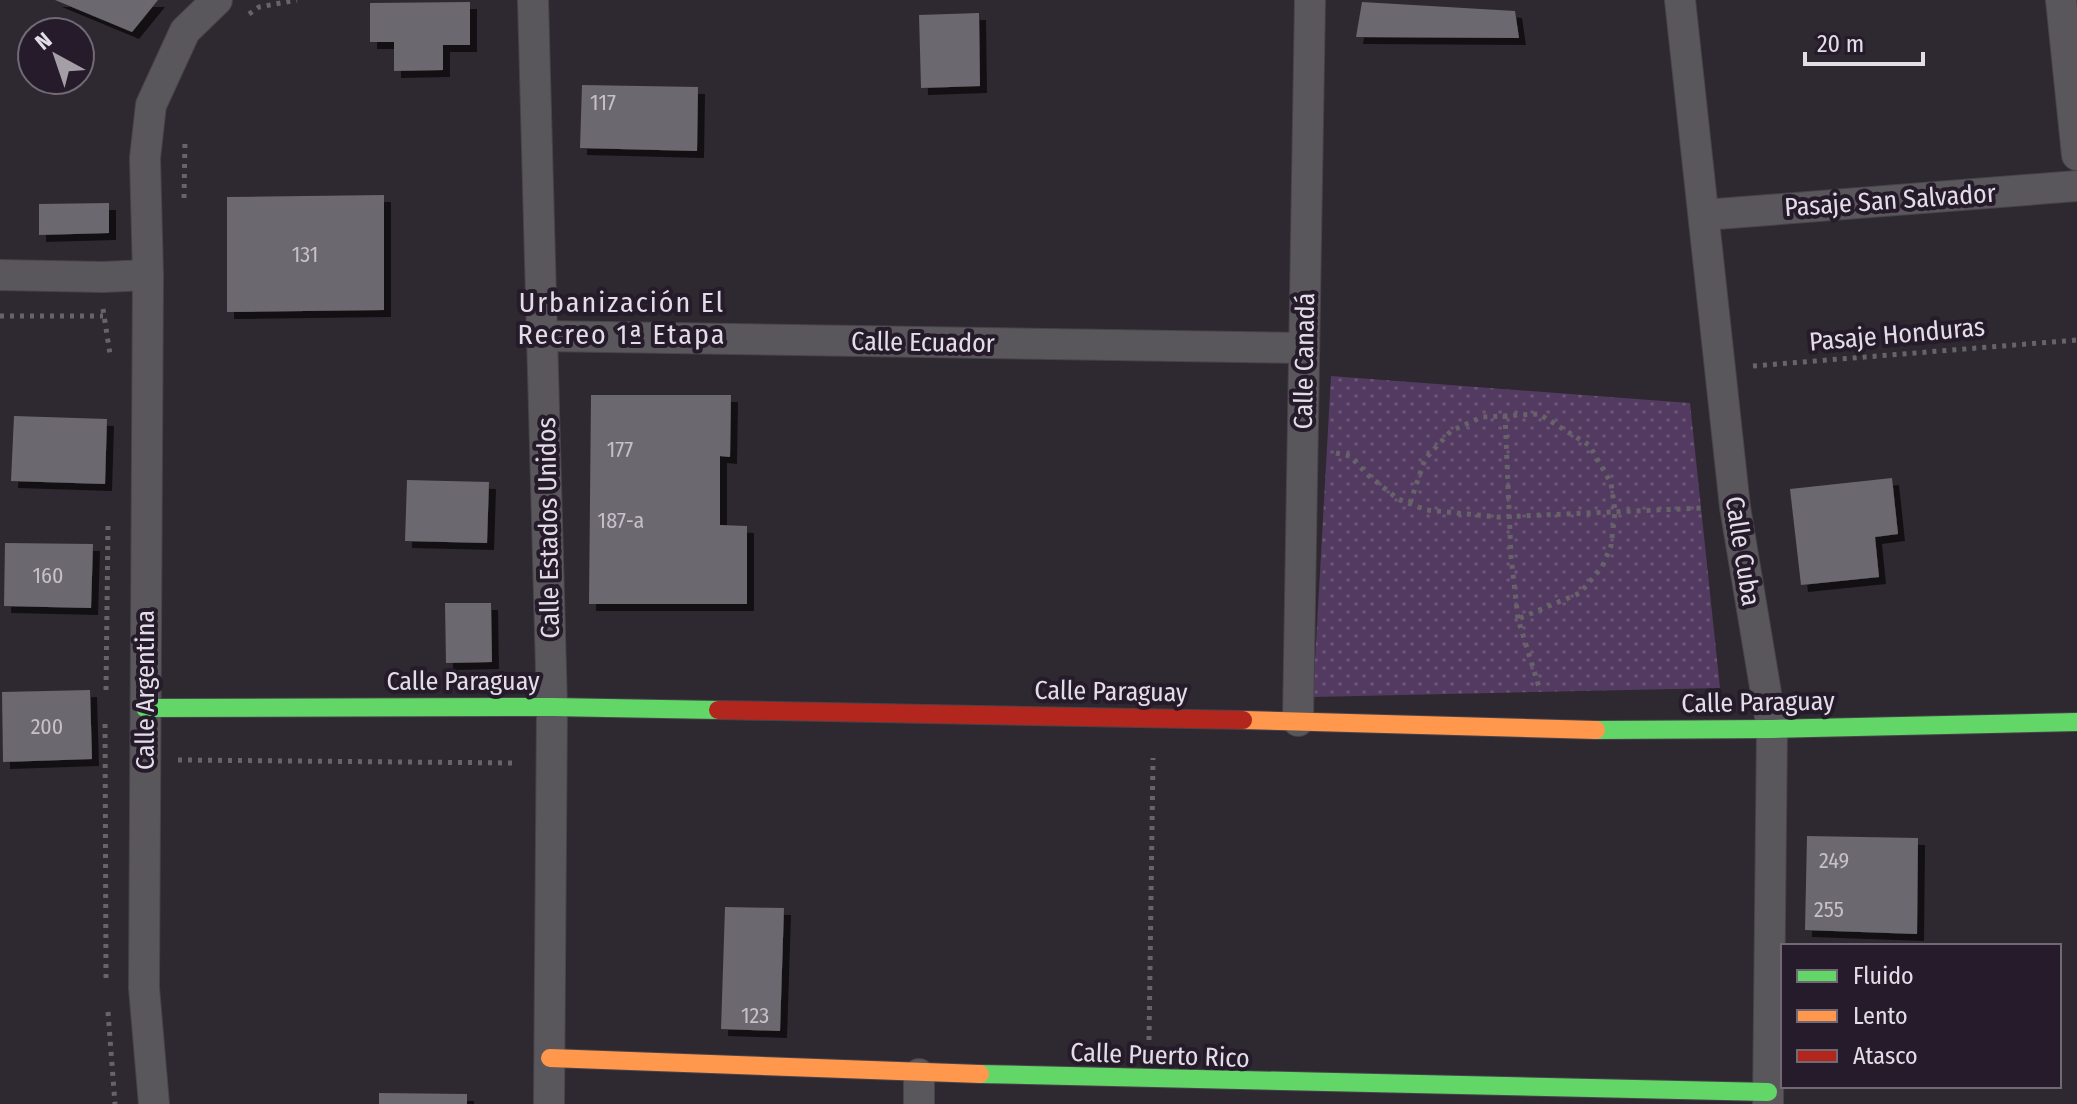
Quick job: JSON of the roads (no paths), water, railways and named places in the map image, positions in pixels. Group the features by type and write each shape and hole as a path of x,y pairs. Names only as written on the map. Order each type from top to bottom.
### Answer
{"street":[{"name":"Calle Argentina","path":"154,1104 144,988 148,275 145,158 151,105 185,31 217,0"},
{"name":"Calle Estados Unidos","path":"533,0 552,707 549,1104"},
{"name":"Calle Canadá","path":"1298,721 1310,0"},
{"name":"Calle Cuba","path":"1680,0 1735,507 1772,729 1768,1098"},
{"path":"2061,0 2077,155"},
{"name":"Pasaje San Salvador","path":"1704,215 2077,186"},
{"path":"0,275 148,275"},
{"name":"Calle Ecuador","path":"543,336 1304,348"},
{"name":"Calle Paraguay","path":"145,708 552,707 1298,721 1553,730 2077,722"},
{"name":"Calle Puerto Rico","path":"550,1058 919,1089 1149,1081 1352,1095 1768,1098"}],"district":[{"name":"Urbanización El Recreo 1ª Etapa","path":"622,318"}]}
